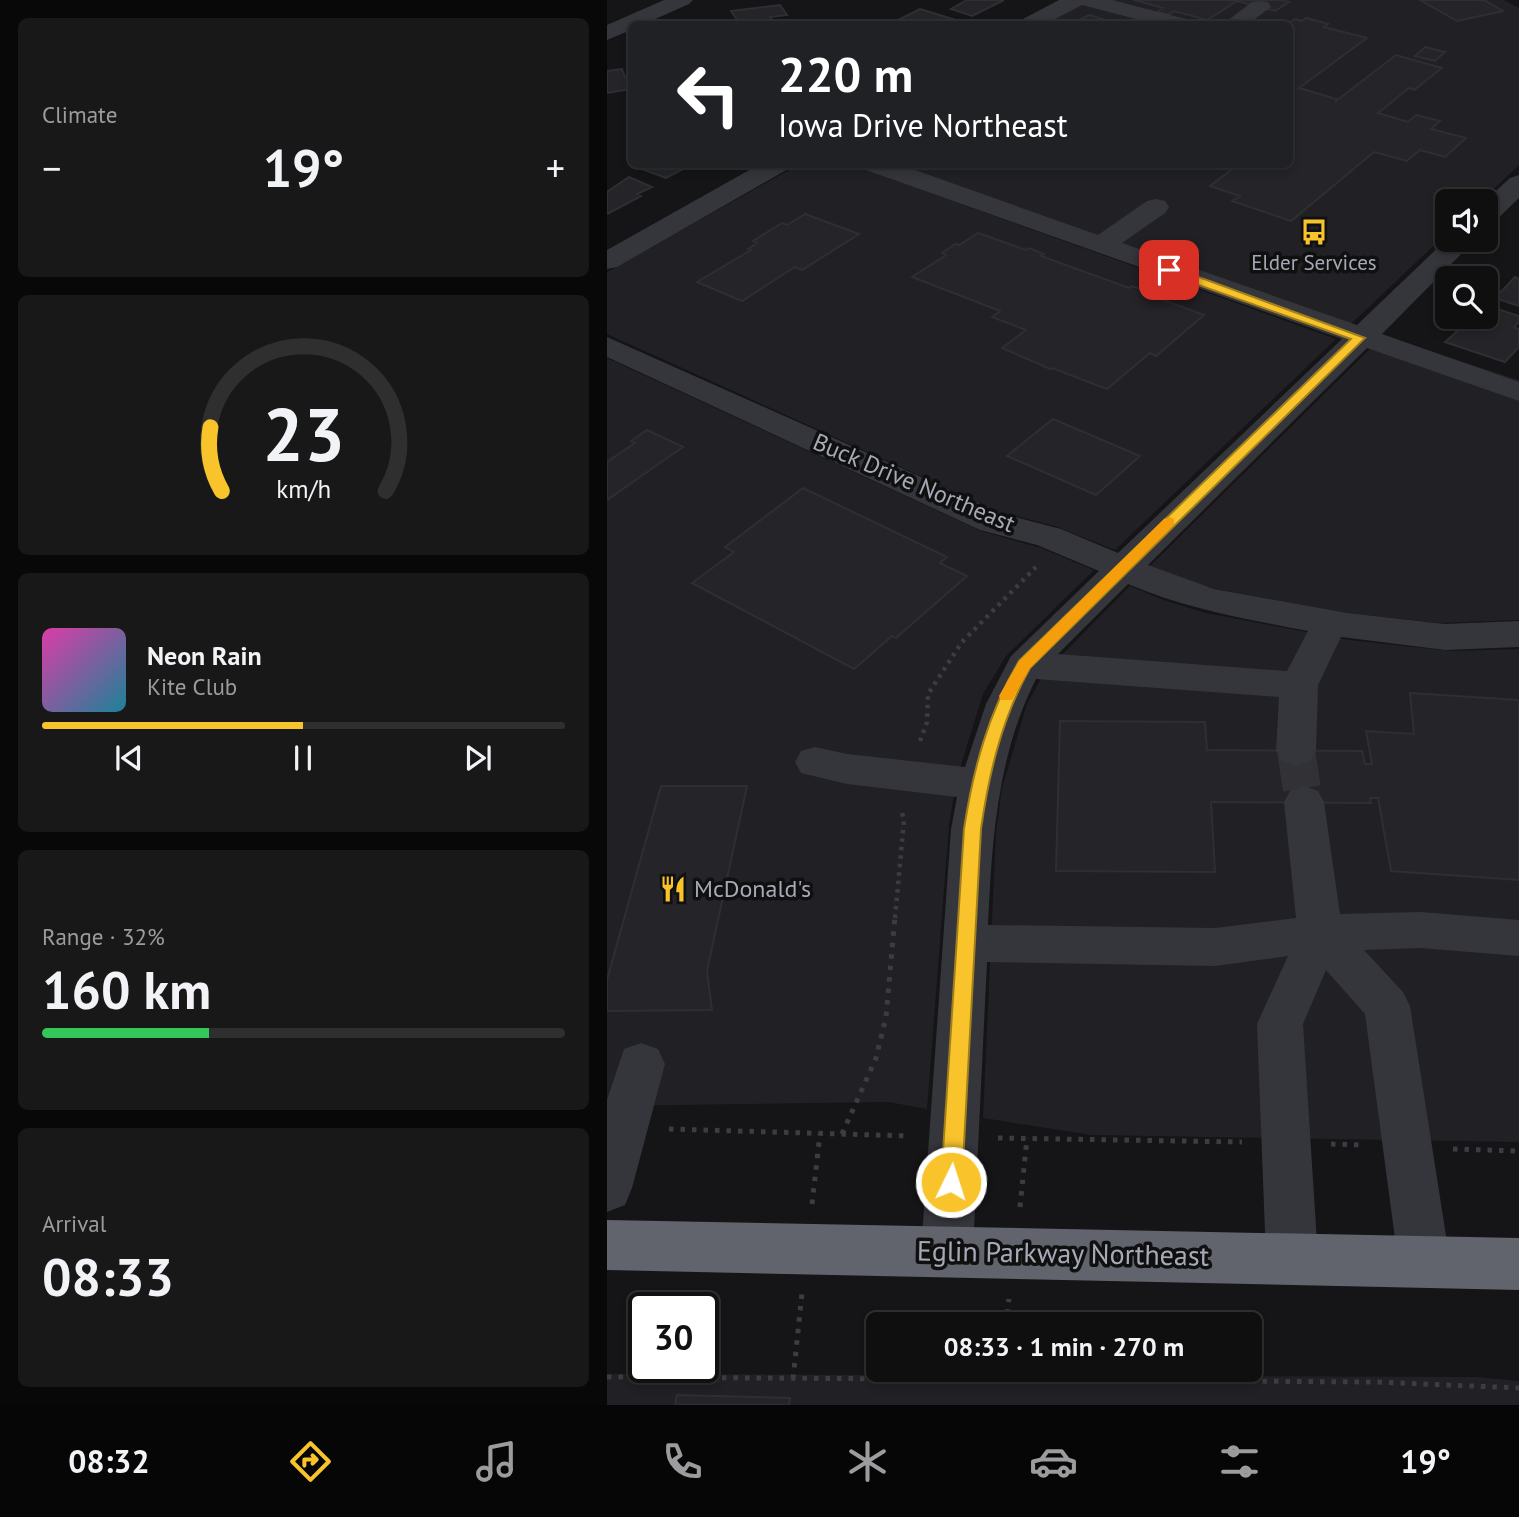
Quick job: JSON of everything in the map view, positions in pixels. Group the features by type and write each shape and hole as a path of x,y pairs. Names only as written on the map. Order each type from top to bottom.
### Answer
{"highway":[{"name":"Eglin Parkway Northeast","path":"607,1245 1519,1264"}],"street":[{"path":"630,21 682,0"},
{"path":"1036,21 1075,0"},
{"path":"1088,0 1157,21"},
{"path":"1239,21 1260,7"},
{"path":"607,33 622,24"},
{"path":"607,261 772,168"},
{"path":"894,168 1100,246 1519,393"},
{"path":"1498,203 1519,183"},
{"path":"1100,246 1156,207"},
{"path":"947,1251 972,829 979,784 1005,699 1024,665 1449,252"},
{"name":"Buck Drive Northeast","path":"607,346 992,522 1061,542 1172,589 1212,601 1330,623 1445,637 1519,634"},
{"path":"1297,751 1299,685 1330,623"},
{"path":"1024,665 1299,685"},
{"path":"815,762 847,769 979,784"},
{"path":"1292,1258 1280,1024 1320,933 1304,802"},
{"path":"965,943 1215,947 1320,933 1420,930 1519,937"},
{"path":"1320,933 1387,1006 1424,1261"},
{"path":"607,1188 641,1064"}],"path":[{"path":"842,1134 876,1058 886,1017 904,820 900,803 927,722 928,694 962,642 1061,542"},
{"path":"624,1128 1519,1151"},
{"path":"607,1377 866,1380"},
{"path":"1262,1382 1376,1382 1519,1388"}],"shaded area":[{"path":"1090,0 1504,0 1519,8 1519,165 1494,189 1435,189 1435,244 1350,325 904,168 1293,168 1293,21 1052,21"},
{"path":"793,168 861,168 1336,339 1115,550 1055,526 1000,512 607,334 607,272"},
{"path":"1383,336 1519,380 1519,620 1440,623 1346,613 1215,589 1180,579 1150,566"},
{"path":"607,358 981,531 1041,548 1094,570 1006,656 983,694 957,778 949,825 927,1109 888,1102 607,1106"},
{"path":"1130,586 1206,613 1349,640 1451,651 1519,649 1519,1142 1092,1135 983,1118 996,832 1002,788 1027,704 1044,673"},
{"path":"607,1374 628,1374 628,1383 719,1383 719,1374 866,1375 866,1382 1262,1382 1262,1376 1478,1377 1519,1381 1519,1405 607,1405"}],"building":[{"path":"967,0 1004,0 972,16 951,9"},
{"path":"1134,0 1282,0 1289,2 1275,11 1237,1 1207,20 1174,11 1168,15 1157,12 1163,8"},
{"path":"1420,0 1484,0 1503,11 1457,21"},
{"path":"780,5 787,15 770,17 773,21 738,21 731,11"},
{"path":"920,9 959,21 907,21 900,19"},
{"path":"1089,15 1110,21 1078,21"},
{"path":"1306,18 1328,24 1324,27 1367,38 1299,88 1336,101 1396,55 1442,68 1414,90 1409,88 1378,113 1408,122 1416,115 1440,121 1431,129 1466,138 1445,157 1420,150 1407,161 1374,152 1291,221 1232,201 1240,196 1210,186 1234,168 1293,168 1292,21 1295,19 1302,21"},
{"path":"1425,47 1445,52 1435,61 1415,56"},
{"path":"622,69 625,77 628,76 628,90 607,93 607,71"},
{"path":"644,168 685,168 666,178"},
{"path":"629,177 652,187 607,214 607,192"},
{"path":"805,214 859,234 802,270 795,267 742,301 697,282 751,250 748,249 757,243 753,241 782,223 787,225"},
{"path":"978,233 1026,250 1029,248 1044,254 1041,256 1129,288 1132,286 1150,292 1147,294 1204,315 1156,356 1150,353 1107,389 1050,369 1002,348 1026,330 992,317 1000,311 912,277 946,255 942,253 955,244 959,245"},
{"path":"1515,277 1519,279 1519,306 1498,299 1498,295"},
{"path":"1498,309 1519,316 1519,322 1514,327 1519,329 1519,347 1505,362 1445,342 1460,329 1498,329"},
{"path":"1053,419 1140,456 1096,495 1007,456"},
{"path":"647,430 683,447 607,500 607,462 635,443 631,441"},
{"path":"803,488 947,557 940,563 967,576 896,638 892,636 854,669 692,583 734,552 725,547"},
{"path":"1410,693 1519,700 1519,880 1391,871 1378,798 1370,798 1371,803 1211,802 1215,872 1056,871 1060,721 1205,722 1207,750 1362,751 1365,764 1372,764 1366,731 1414,734"},
{"path":"661,786 747,786 707,971 712,1010 607,1011 607,980"},
{"path":"677,1395 790,1398 789,1405 675,1405"}],"tunnel":[{"path":"1296,751 1304,802"}],"slow traffic":[{"path":"1007,696 1024,665 1169,522"}],"place":[{"name":"Elder Services","path":"1314,232"},
{"name":"McDonald's","path":"673,889"}],"route":[{"path":"951,1182 972,829 979,784 1005,699 1024,665 1359,338 1169,270"}]}
